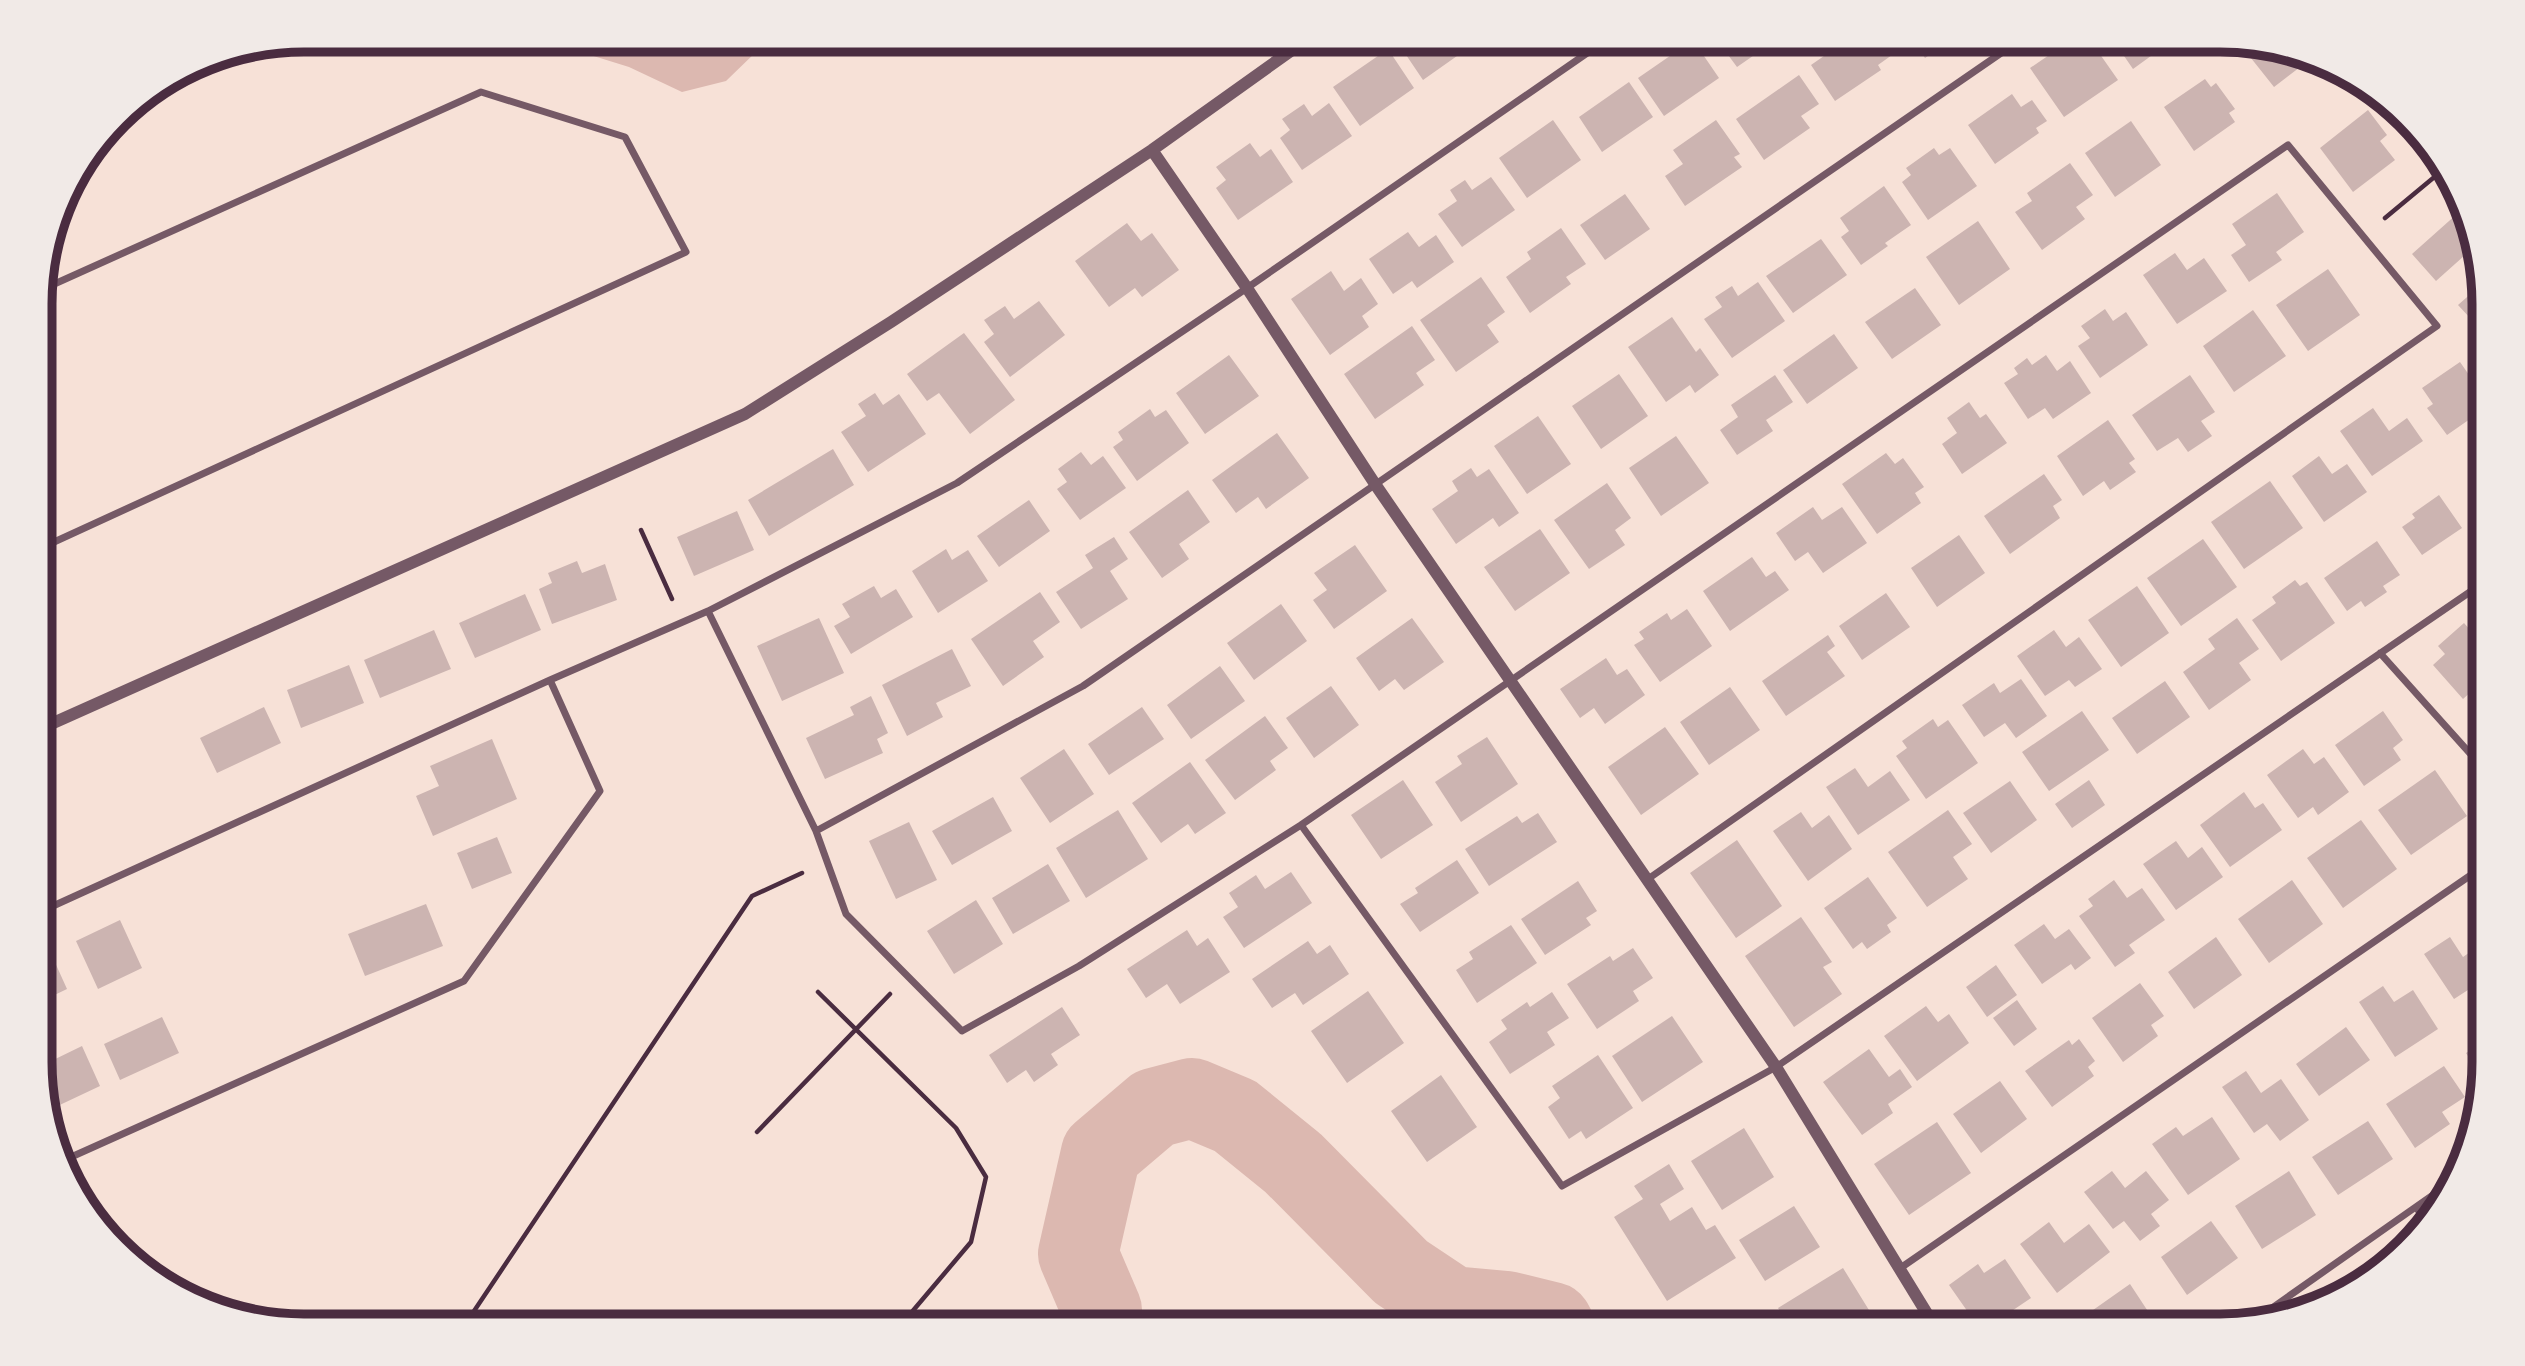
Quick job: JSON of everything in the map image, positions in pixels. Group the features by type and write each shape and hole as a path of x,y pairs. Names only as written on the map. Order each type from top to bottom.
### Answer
{"street":[{"path":"52,724 746,414 1152,150 1289,52"},
{"path":"52,907 708,611 957,483 1247,288 1589,52"},
{"path":"816,831 1083,686 2003,52"},
{"path":"52,543 686,252 625,137 481,92 53,284"},
{"path":"708,611 816,831 846,914 962,1031 1079,966 1301,825 2287,145 2437,326 1648,879"},
{"path":"1152,150 1247,288 1375,484 1776,1067 1927,1314"},
{"path":"1301,825 1562,1186 1776,1067 2472,590"},
{"path":"2380,653 2472,756"},
{"path":"72,1158 464,981 600,791 550,680"},
{"path":"1899,1269 2472,874"},
{"path":"2271,1309 2434,1194"},
{"path":"2416,1207 2421,1214"}],"path":[{"path":"2385,218 2437,175"},
{"path":"641,530 683,622"},
{"path":"472,1314 752,896 827,861"},
{"path":"818,992 956,1128 986,1177 971,1242 910,1314"},
{"path":"757,1132 887,997"}],"shaded area":[{"path":"581,52 756,52 726,81 682,92 629,67"}],"building":[{"path":"1384,52 1390,52 1414,88 1360,126 1333,87"},
{"path":"1404,52 1463,52 1423,80"},
{"path":"1676,52 1701,52 1719,78 1664,116 1638,78"},
{"path":"1726,52 1759,52 1737,67"},
{"path":"1830,52 1896,52 1878,65 1881,70 1835,101 1811,65"},
{"path":"1921,52 1934,52 1925,58"},
{"path":"2053,52 2098,52 2118,80 2064,117 2030,68"},
{"path":"2121,52 2156,52 2133,69"},
{"path":"2248,54 2270,57 2301,66 2274,87"},
{"path":"1799,75 1819,104 1801,116 1810,128 1764,160 1736,119"},
{"path":"2205,79 2211,87 2216,83 2235,109 2229,113 2235,122 2194,151 2164,107"},
{"path":"1629,82 1653,117 1602,152 1579,117"},
{"path":"2012,94 2021,107 2032,100 2047,121 2036,128 2039,133 1995,164 1968,125"},
{"path":"1329,103 1352,136 1302,170 1280,138 1290,130 1282,119 1304,104 1312,116"},
{"path":"2368,110 2387,135 2380,141 2395,160 2353,192 2320,148"},
{"path":"1553,120 1581,160 1527,198 1499,158"},
{"path":"1716,120 1740,154 1734,157 1742,167 1685,206 1665,176 1683,164 1673,150"},
{"path":"2131,121 2161,165 2115,197 2085,153"},
{"path":"1250,143 1260,157 1271,149 1293,182 1238,220 1216,188 1226,180 1216,167"},
{"path":"1934,148 1939,155 1950,148 1977,186 1928,220 1902,182 1911,175 1906,168"},
{"path":"2070,163 2093,195 2076,207 2085,219 2042,250 2015,212 2032,201 2027,193"},
{"path":"1491,177 1515,210 1462,247 1438,214 1457,201 1450,190 1465,180 1472,190"},
{"path":"1884,186 1911,225 1885,243 1888,246 1861,265 1841,237 1849,231 1840,218"},
{"path":"2277,193 2304,232 2276,252 2282,260 2249,282 2231,255 2246,245 2232,224"},
{"path":"1625,194 1650,229 1605,260 1580,225"},
{"path":"2456,215 2467,253 2436,281 2412,254"},
{"path":"1978,221 2010,269 1959,305 1926,257"},
{"path":"1127,223 1141,241 1152,233 1179,270 1142,297 1135,288 1109,307 1075,261"},
{"path":"1561,228 1586,264 1566,277 1571,284 1530,313 1506,277 1531,259 1527,252"},
{"path":"1408,232 1419,247 1436,235 1454,262 1417,288 1412,281 1393,294 1369,259"},
{"path":"1821,239 1847,275 1793,313 1766,276"},
{"path":"2175,253 2187,270 2204,258 2227,291 2177,324 2143,275"},
{"path":"2328,269 2360,315 2308,351 2276,305"},
{"path":"1331,271 1344,291 1361,278 1378,304 1362,316 1369,327 1330,355 1291,299"},
{"path":"1481,277 1505,312 1487,325 1499,342 1456,372 1420,320"},
{"path":"1758,282 1785,321 1732,358 1704,319 1722,307 1715,297 1732,286 1738,296"},
{"path":"1915,288 1941,325 1892,359 1865,322"},
{"path":"2472,293 2472,320 2458,305"},
{"path":"1039,301 1065,335 1010,377 984,342 994,334 984,320 1005,306 1014,319"},
{"path":"2105,309 2113,321 2126,312 2148,345 2100,378 2078,346 2090,338 2081,326"},
{"path":"2253,310 2286,356 2234,392 2203,346"},
{"path":"1672,317 1696,352 1700,348 1719,375 1695,393 1690,385 1666,402 1628,347"},
{"path":"1412,326 1435,360 1416,373 1424,385 1375,419 1344,374"},
{"path":"964,333 1015,400 970,434 939,393 927,401 907,374"},
{"path":"1834,334 1858,368 1807,404 1783,370"},
{"path":"1229,355 1259,396 1205,434 1176,393"},
{"path":"2046,355 2057,371 2070,361 2091,393 2053,419 2045,408 2028,419 2004,383 2018,374 2014,368 2027,358 2032,365"},
{"path":"2460,362 2472,379 2472,418 2447,435 2427,408 2433,404 2422,388"},
{"path":"1619,374 1648,416 1601,449 1572,406"},
{"path":"1775,375 1793,402 1766,420 1773,431 1737,455 1720,430 1738,417 1731,405"},
{"path":"2190,375 2215,412 2201,421 2212,436 2188,452 2178,438 2157,451 2132,415"},
{"path":"875,393 883,405 899,394 926,434 868,472 841,432 866,416 858,404"},
{"path":"1969,402 1980,418 1986,414 2007,443 1962,474 1942,444 1957,433 1947,418"},
{"path":"2373,408 2389,431 2407,418 2423,441 2372,476 2340,431"},
{"path":"1150,409 1155,417 1166,410 1189,443 1137,481 1113,447 1123,440 1118,432"},
{"path":"1538,416 1571,464 1527,494 1494,446"},
{"path":"2108,420 2135,459 2129,463 2136,472 2110,490 2104,481 2083,496 2057,456"},
{"path":"1277,433 1309,478 1266,509 1258,497 1236,513 1212,480"},
{"path":"1676,436 1709,483 1661,516 1629,468"},
{"path":"833,449 854,485 769,536 748,500"},
{"path":"1081,452 1091,465 1103,456 1126,488 1080,520 1057,489 1067,482 1058,469"},
{"path":"1886,453 1895,464 1903,458 1924,487 1915,493 1921,503 1877,534 1842,484"},
{"path":"2319,456 2332,474 2347,464 2367,492 2324,522 2292,476"},
{"path":"1471,468 1477,477 1489,469 1519,513 1499,527 1493,518 1456,544 1432,509 1458,491 1452,481"},
{"path":"2044,474 2062,500 2053,506 2060,518 2010,554 1984,516"},
{"path":"2270,481 2303,528 2244,569 2211,522"},
{"path":"1607,483 1631,518 1615,530 1625,545 1589,569 1554,520"},
{"path":"1188,490 1210,522 1179,544 1189,559 1162,578 1129,532"},
{"path":"2439,495 2462,528 2422,555 2402,527 2415,518 2412,514"},
{"path":"1029,500 1050,531 999,567 977,536"},
{"path":"1813,507 1822,520 1842,507 1867,543 1823,573 1808,552 1795,561 1776,533"},
{"path":"737,511 754,550 694,576 677,537"},
{"path":"1540,529 1570,573 1515,611 1484,567"},
{"path":"1959,535 1985,573 1937,607 1911,568"},
{"path":"1114,537 1128,559 1110,571 1128,599 1081,629 1056,592 1093,568 1085,555"},
{"path":"2203,539 2237,587 2181,626 2147,578"},
{"path":"2377,541 2400,575 2383,586 2387,592 2365,607 2361,601 2347,611 2324,578"},
{"path":"1355,545 1387,591 1334,629 1313,600 1327,590 1314,573"},
{"path":"946,549 952,560 968,550 988,581 938,613 912,571"},
{"path":"1752,557 1766,577 1775,571 1789,590 1730,631 1703,591"},
{"path":"577,561 582,573 605,564 617,600 552,624 539,589 552,583 548,573"},
{"path":"2295,580 2300,586 2307,582 2335,623 2281,661 2252,620 2276,603 2272,597"},
{"path":"874,586 881,598 896,589 913,617 851,654 834,626 850,617 842,604"},
{"path":"2137,586 2169,633 2121,667 2088,620"},
{"path":"1040,592 1060,622 1033,641 1044,657 1003,686 971,639"},
{"path":"1886,593 1910,627 1862,660 1839,626"},
{"path":"525,594 541,630 475,658 459,623"},
{"path":"1281,604 1307,641 1254,680 1227,643"},
{"path":"1687,609 1712,646 1660,682 1634,645 1644,639 1639,632 1667,613 1671,620"},
{"path":"819,618 844,673 782,701 757,646"},
{"path":"1412,618 1444,662 1404,690 1395,679 1379,691 1356,658"},
{"path":"2237,618 2259,649 2239,663 2251,680 2209,710 2183,672 2215,649 2208,639"},
{"path":"2464,623 2471,631 2472,691 2463,699 2433,665 2445,654 2438,646"},
{"path":"434,630 451,669 380,698 364,660"},
{"path":"2054,630 2066,647 2079,637 2102,669 2075,687 2069,680 2045,696 2017,656"},
{"path":"1828,635 1835,646 1827,652 1845,676 1786,716 1762,681"},
{"path":"952,649 971,686 936,703 943,717 907,736 882,685"},
{"path":"1606,658 1617,675 1627,669 1645,695 1605,724 1594,708 1580,718 1560,689"},
{"path":"349,665 364,703 301,728 287,690"},
{"path":"1220,666 1245,701 1191,739 1167,705"},
{"path":"2021,679 2047,716 2016,738 2005,723 1984,737 1962,705 1994,683 2000,693"},
{"path":"2165,681 2190,717 2137,754 2112,718"},
{"path":"1331,686 1359,725 1314,758 1286,718"},
{"path":"1730,687 1760,730 1709,765 1680,722"},
{"path":"871,696 888,733 877,739 883,753 825,779 806,738 854,715 850,707"},
{"path":"264,707 281,743 217,773 200,738"},
{"path":"1142,707 1164,739 1109,775 1088,744"},
{"path":"2082,711 2109,750 2049,791 2022,752"},
{"path":"2383,711 2403,740 2393,748 2401,760 2364,786 2335,745"},
{"path":"1265,716 1288,748 1270,761 1276,770 1235,800 1205,760"},
{"path":"1933,719 1938,727 1948,720 1978,763 1926,799 1896,756 1907,748 1902,741"},
{"path":"1665,727 1699,774 1641,815 1608,767"},
{"path":"1487,737 1518,784 1461,822 1435,782 1462,764 1457,756"},
{"path":"492,739 517,799 433,836 416,796 439,786 430,766"},
{"path":"1064,749 1094,794 1050,823 1020,778"},
{"path":"2303,749 2314,764 2324,757 2349,792 2318,815 2313,807 2298,818 2267,775"},
{"path":"1190,762 1226,813 1195,834 1188,824 1161,843 1132,803"},
{"path":"1855,768 1868,787 1890,771 1910,800 1858,835 1826,787"},
{"path":"2435,770 2467,816 2411,855 2378,810"},
{"path":"1403,780 1433,825 1381,859 1351,815"},
{"path":"2089,780 2105,805 2072,828 2055,804"},
{"path":"2010,781 2037,820 1991,853 1963,813"},
{"path":"2244,792 2255,808 2263,803 2282,830 2230,867 2200,825"},
{"path":"993,797 1012,831 952,865 932,831"},
{"path":"1118,810 1148,859 1086,898 1056,848"},
{"path":"1948,810 1972,844 1953,857 1968,879 1927,907 1888,852"},
{"path":"1801,812 1812,828 1829,815 1852,849 1808,881 1773,831"},
{"path":"1538,813 1557,842 1489,886 1465,849 1517,816 1522,823"},
{"path":"2361,820 2397,869 2343,908 2307,858"},
{"path":"909,822 937,880 896,899 869,841"},
{"path":"497,837 512,873 472,889 457,853"},
{"path":"1737,840 1782,906 1736,938 1690,873"},
{"path":"2176,841 2188,858 2202,847 2223,877 2176,910 2143,864"},
{"path":"1457,860 1479,893 1420,932 1400,904 1418,893 1415,888"},
{"path":"1048,864 1070,901 1013,934 992,898"},
{"path":"1291,872 1312,903 1244,948 1223,917 1238,907 1229,893 1256,875 1265,889"},
{"path":"1868,877 1897,918 1887,925 1891,932 1867,949 1862,942 1853,949 1824,908"},
{"path":"2114,880 2127,898 2142,888 2165,920 2129,945 2135,953 2115,967 2079,916 2093,906 2088,899"},
{"path":"2292,880 2323,924 2269,963 2238,919"},
{"path":"1578,881 1597,911 1586,918 1591,925 1545,955 1521,919"},
{"path":"976,900 1003,944 954,974 927,931"},
{"path":"426,904 443,946 365,976 348,934"},
{"path":"1801,917 1832,962 1823,967 1842,994 1794,1027 1745,956"},
{"path":"120,920 142,968 98,989 76,941"},
{"path":"2044,924 2055,939 2069,929 2091,958 2075,970 2071,964 2042,984 2014,945"},
{"path":"1511,925 1537,963 1477,1003 1456,970 1473,959 1469,952"},
{"path":"1187,930 1197,946 1208,938 1230,972 1180,1004 1167,984 1146,998 1127,969"},
{"path":"2216,937 2242,975 2194,1009 2168,972"},
{"path":"2450,937 2463,957 2472,951 2472,987 2454,999 2424,954"},
{"path":"1308,941 1317,954 1330,945 1349,974 1303,1005 1295,993 1272,1008 1252,979"},
{"path":"1633,948 1653,978 1633,991 1639,1001 1597,1029 1567,984 1610,956 1613,961"},
{"path":"52,956 67,989 52,996"},
{"path":"1996,965 2017,995 1987,1017 1966,987"},
{"path":"2140,983 2164,1016 2151,1025 2158,1036 2123,1062 2092,1018"},
{"path":"2383,986 2394,1002 2413,990 2438,1029 2395,1057 2359,1002"},
{"path":"1368,991 1404,1043 1347,1083 1311,1031"},
{"path":"1552,992 1569,1018 1547,1032 1555,1045 1510,1074 1489,1042 1507,1029 1501,1020 1527,1002 1530,1007"},
{"path":"2017,1000 2037,1029 2014,1046 1993,1018"},
{"path":"1926,1006 1938,1022 1949,1014 1969,1043 1917,1081 1884,1036"},
{"path":"1062,1007 1080,1035 1051,1054 1058,1065 1034,1082 1026,1070 1007,1083 989,1055"},
{"path":"1672,1016 1703,1062 1642,1102 1612,1056"},
{"path":"162,1017 179,1053 120,1080 104,1044"},
{"path":"2346,1027 2370,1060 2319,1096 2296,1064"},
{"path":"2079,1039 2095,1061 2088,1067 2094,1076 2052,1107 2025,1071 2069,1040 2072,1045"},
{"path":"82,1046 100,1086 56,1107 52,1061"},
{"path":"1869,1049 1889,1077 1900,1069 1912,1087 1888,1104 1893,1113 1862,1135 1823,1082"},
{"path":"2472,1049 2472,1062 2466,1053"},
{"path":"1598,1055 1633,1108 1586,1139 1581,1131 1569,1139 1548,1107 1560,1098 1552,1086"},
{"path":"2444,1066 2465,1097 2442,1112 2450,1124 2415,1148 2386,1104"},
{"path":"2246,1071 2261,1093 2281,1079 2309,1120 2280,1141 2267,1124 2254,1133 2222,1087"},
{"path":"1441,1075 1477,1127 1427,1162 1391,1111"},
{"path":"2000,1081 2027,1119 1981,1153 1953,1114"},
{"path":"2212,1117 2240,1159 2188,1195 2152,1144 2176,1127 2183,1136"},
{"path":"2368,1121 2393,1159 2338,1195 2312,1157"},
{"path":"1937,1122 1971,1173 1909,1215 1874,1164"},
{"path":"1744,1128 1774,1177 1722,1210 1691,1161"},
{"path":"1669,1164 1684,1189 1660,1204 1670,1221 1692,1207 1706,1230 1715,1225 1736,1258 1667,1301 1614,1217 1643,1199 1634,1186"},
{"path":"2112,1171 2125,1188 2146,1171 2169,1200 2151,1214 2160,1226 2140,1241 2124,1221 2113,1229 2084,1192"},
{"path":"2289,1171 2316,1215 2262,1249 2235,1206"},
{"path":"1794,1206 1820,1247 1765,1281 1739,1240"},
{"path":"2211,1221 2238,1258 2187,1295 2161,1257"},
{"path":"2049,1222 2064,1243 2089,1224 2110,1252 2057,1293 2020,1244"},
{"path":"2005,1259 2031,1298 2007,1314 1969,1314 1949,1285 1978,1264 1984,1273"},
{"path":"1843,1268 1871,1314 1782,1314 1778,1308"},
{"path":"2130,1284 2150,1314 2087,1314"}],"waterway":[{"path":"1101,1314 1102,1310 1078,1254 1101,1153 1154,1108 1192,1098 1235,1116 1293,1163 1401,1272 1452,1306 1519,1314"}]}
